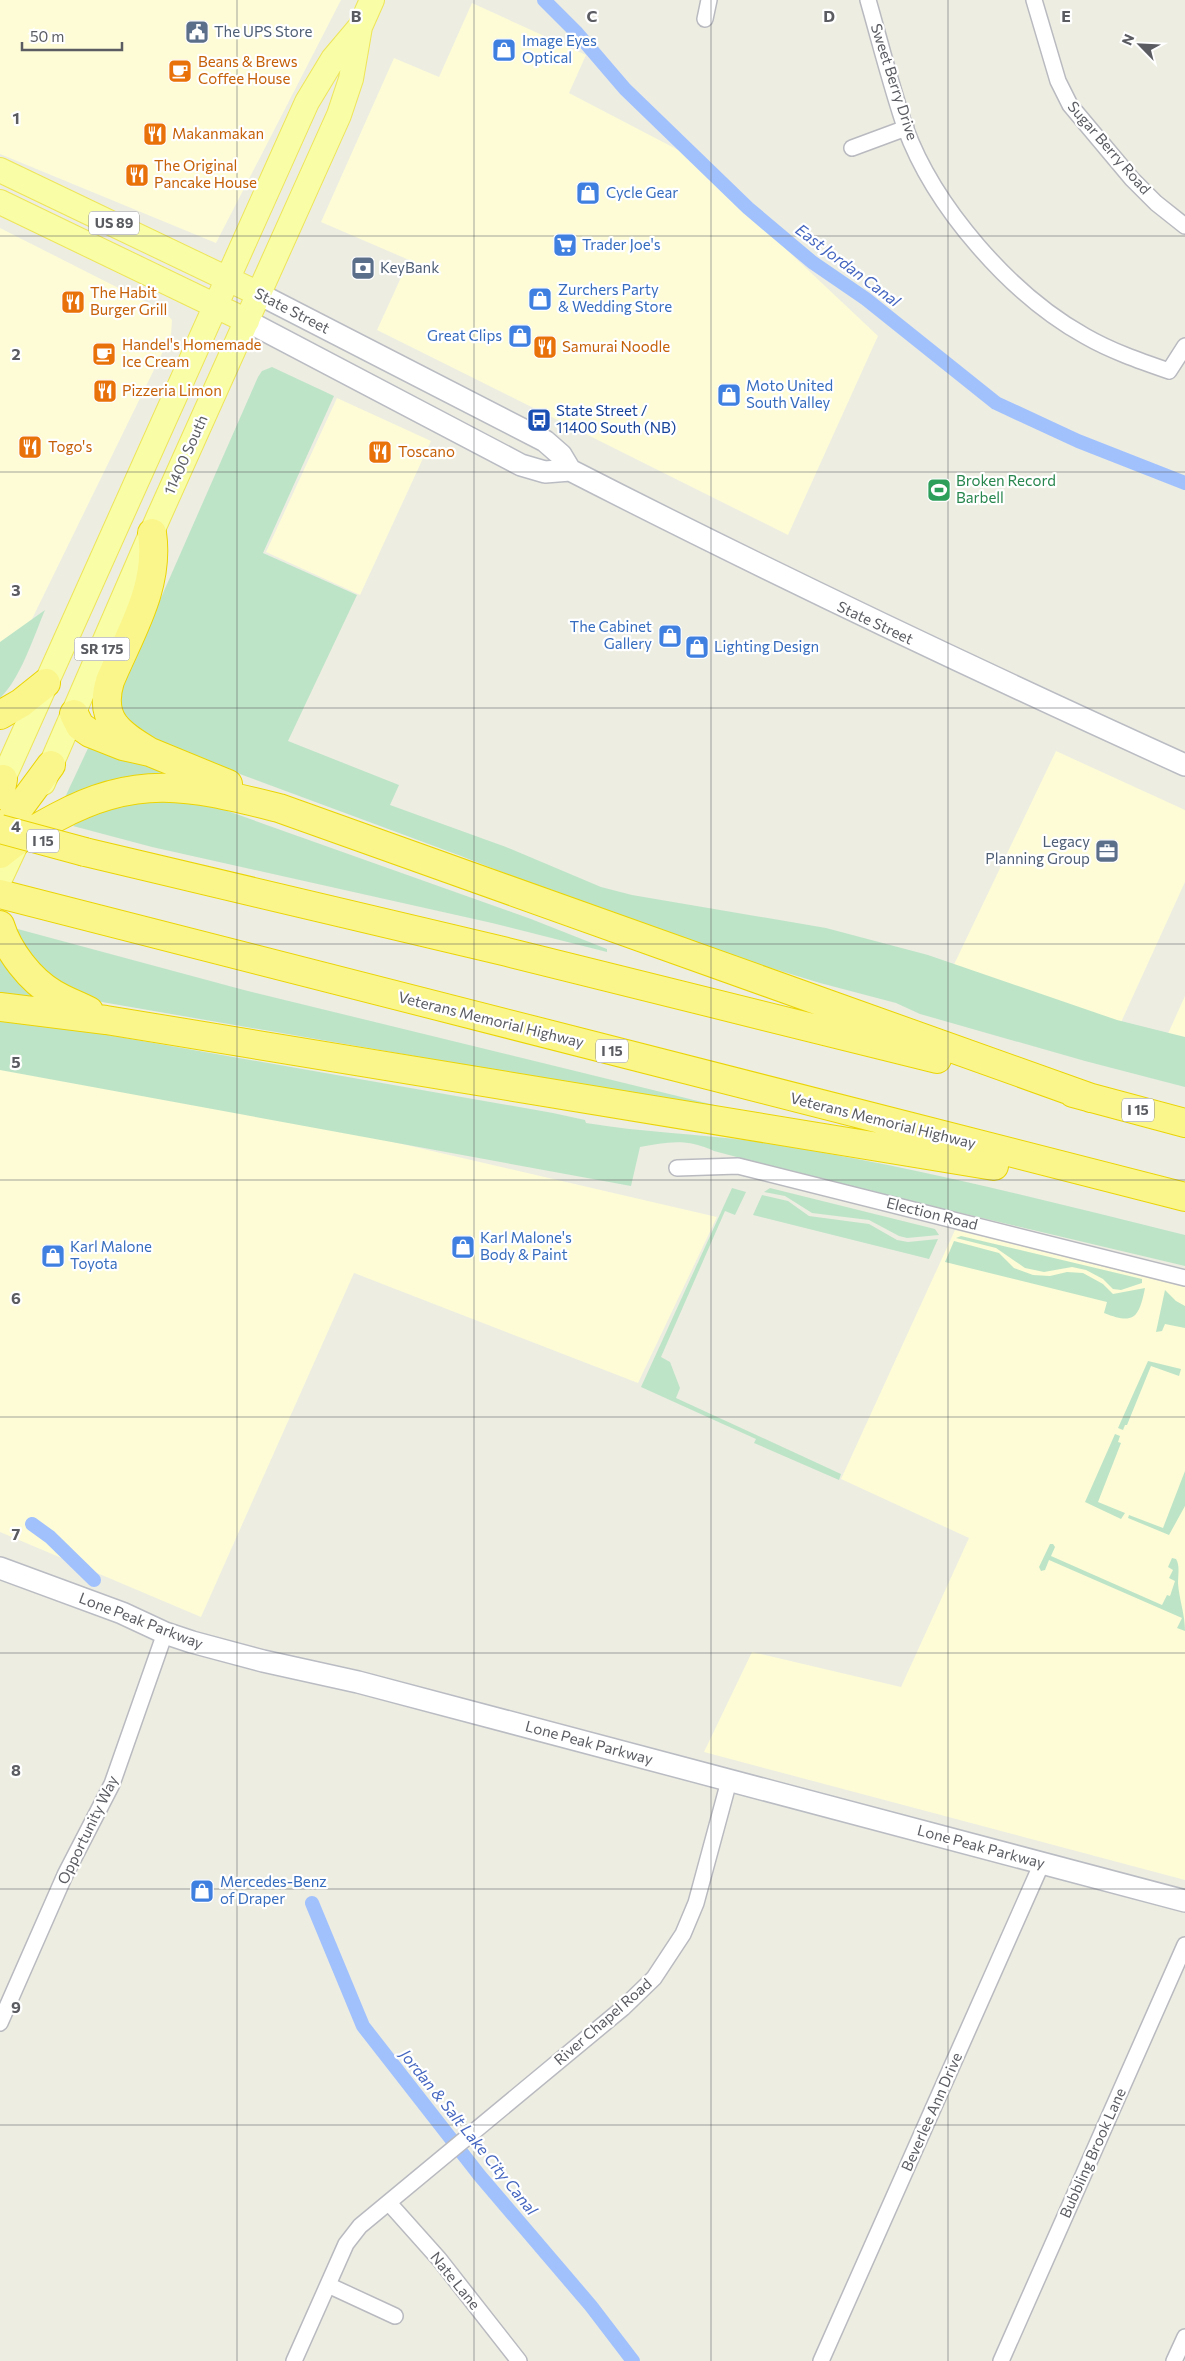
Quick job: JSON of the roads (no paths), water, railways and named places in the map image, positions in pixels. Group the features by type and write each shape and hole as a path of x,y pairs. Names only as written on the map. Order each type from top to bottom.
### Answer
{"highway":[{"path":"152,533 154,563 149,590 110,681 106,696 108,712 115,727 126,738 150,752 215,778 279,808 1092,1098"},
{"path":"0,715 20,703 46,683"},
{"path":"74,714 80,726 90,733 123,746 150,752"},
{"path":"5,839 51,765"},
{"path":"5,839 93,800 146,787 206,790 279,808"},
{"name":"I 15","path":"5,839 85,852 497,950 1092,1098 1185,1123"},
{"name":"Veterans Memorial Highway","path":"0,894 1177,1196"},
{"path":"0,925 18,961 30,974 53,994 106,1020"},
{"path":"0,1007 106,1020 1177,1196"}],"main road":[{"name":"11400 South","path":"51,765 346,97 355,62 360,27 372,0"},
{"name":"11400 South","path":"1,786 226,278 315,87 333,59 360,27"},
{"name":"State Street","path":"4,173 259,294 545,441 561,455 570,470"},
{"name":"State Street","path":"0,202 247,321 521,465 545,472 570,470 812,593 1185,765"},
{"path":"0,879 5,839"},
{"name":"Lone Peak Parkway","path":"0,1568 122,1613 165,1633 192,1642 358,1682 1185,1901"}],"street":[{"path":"705,19 709,0"},
{"name":"Sweet Berry Drive","path":"868,0 906,128 936,188 956,217 1007,275 1036,302 1085,337 1112,350 1169,371 1185,346"},
{"name":"Sugar Berry Road","path":"1034,0 1058,81 1070,105 1132,179 1156,203 1185,226"},
{"path":"852,148 906,128"},
{"name":"Election Road","path":"677,1168 738,1166 1185,1278"},
{"name":"Opportunity Way","path":"0,2023 66,1875 110,1789 165,1633"},
{"name":"River Chapel Road","path":"294,2361 346,2244 360,2226 623,2008 654,1978 683,1934 696,1904 729,1781"},
{"name":"Beverlee Ann Drive","path":"821,2361 1042,1862"},
{"name":"Bubbling Brook Lane","path":"1001,2361 1185,1945"},
{"name":"Nate Lane","path":"389,2202 439,2259 519,2361"},
{"path":"328,2285 395,2316"},
{"path":"1174,2361 1185,2337"}],"waterway":[{"name":"East Jordan Canal","path":"544,0 577,33 625,89 748,208 812,262 866,299 996,403 1078,441 1185,483"},
{"name":"Jordan & Salt Lake City Canal","path":"32,1524 50,1537 94,1580"},
{"name":"Jordan & Salt Lake City Canal","path":"312,1903 363,2026 480,2176 591,2306 633,2361"}],"place":[{"name":"The UPS Store","path":"197,32"},
{"name":"Image Eyes Optical","path":"504,50"},
{"name":"Beans & Brews Coffee House","path":"180,71"},
{"name":"Makanmakan","path":"155,134"},
{"name":"The Original Pancake House","path":"137,175"},
{"name":"Cycle Gear","path":"588,193"},
{"name":"Trader Joe's","path":"565,245"},
{"name":"KeyBank","path":"363,268"},
{"name":"Zurchers Party & Wedding Store","path":"540,299"},
{"name":"The Habit Burger Grill","path":"73,302"},
{"name":"Great Clips","path":"520,336"},
{"name":"Samurai Noodle","path":"545,347"},
{"name":"Handel's Homemade Ice Cream","path":"104,354"},
{"name":"Pizzeria Limon","path":"105,391"},
{"name":"Moto United South Valley","path":"729,395"},
{"name":"State Street / 11400 South (NB)","path":"539,420"},
{"name":"Togo's","path":"30,447"},
{"name":"Toscano","path":"380,452"},
{"name":"Broken Record Barbell","path":"939,490"},
{"name":"The Cabinet Gallery","path":"670,636"},
{"name":"Lighting Design","path":"697,647"},
{"name":"Legacy Planning Group","path":"1107,851"},
{"name":"Karl Malone's Body & Paint","path":"463,1247"},
{"name":"Karl Malone Toyota","path":"53,1256"},
{"name":"Mercedes-Benz of Draper","path":"202,1891"}]}
